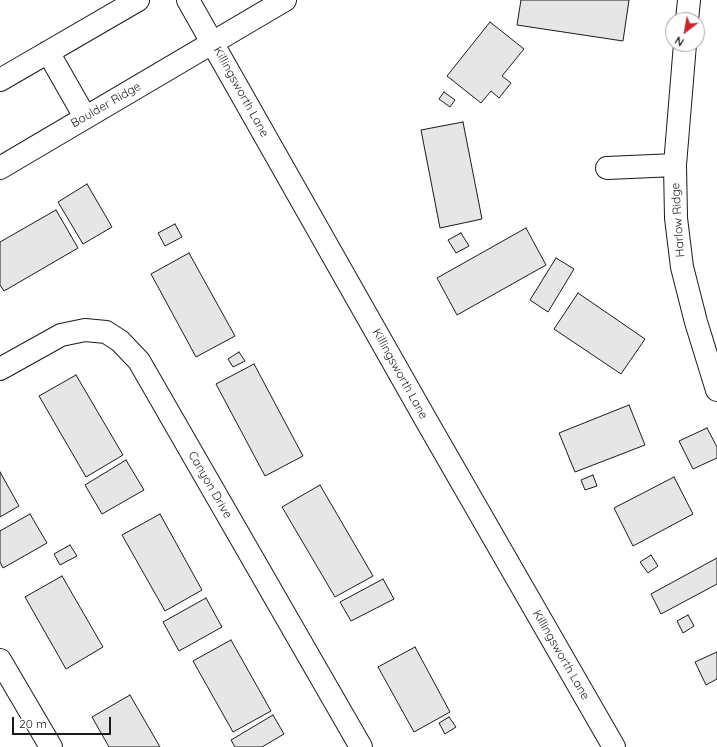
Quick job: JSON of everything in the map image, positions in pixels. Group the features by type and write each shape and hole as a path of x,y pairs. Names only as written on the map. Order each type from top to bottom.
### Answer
{"street":[{"path":"0,80 138,0"},
{"name":"Killingsworth Lane","path":"188,0 426,420 614,747"},
{"name":"Boulder Ridge","path":"0,168 285,0"},
{"path":"688,12 689,0"},
{"path":"48,52 85,117"},
{"name":"Harlow Ridge","path":"684,52 675,165 676,218 682,267 696,322 717,390"},
{"path":"607,168 675,165"},
{"name":"Canyon Drive","path":"0,369 61,335 85,330 106,332 120,341 139,360 361,747"},
{"path":"0,660 50,747"}],"building":[{"path":"521,0 629,0 623,41 517,25"},
{"path":"490,22 524,49 502,76 511,83 499,98 491,91 481,103 447,76"},
{"path":"444,92 455,100 450,107 439,99"},
{"path":"463,122 482,219 440,228 421,130"},
{"path":"87,184 112,227 83,244 58,202"},
{"path":"56,210 78,248 4,291 0,285 0,242"},
{"path":"175,224 182,237 165,246 158,233"},
{"path":"526,228 546,265 457,315 437,278"},
{"path":"461,233 469,246 456,253 448,240"},
{"path":"189,253 235,336 196,357 151,274"},
{"path":"556,258 574,269 548,312 530,300"},
{"path":"578,293 645,339 621,374 554,329"},
{"path":"239,352 245,361 233,367 228,359"},
{"path":"254,364 303,456 265,476 216,384"},
{"path":"76,375 123,455 86,477 39,396"},
{"path":"629,405 645,445 575,472 559,433"},
{"path":"707,428 717,447 717,458 693,469 679,441"},
{"path":"126,460 144,490 102,514 85,485"},
{"path":"0,472 19,506 0,517"},
{"path":"593,475 597,486 585,490 581,480"},
{"path":"674,477 693,514 633,546 614,508"},
{"path":"320,485 373,576 335,597 282,507"},
{"path":"30,514 47,543 3,568 0,562 0,531"},
{"path":"160,514 202,590 165,611 122,535"},
{"path":"70,545 77,556 60,565 54,554"},
{"path":"651,555 658,566 648,573 640,562"},
{"path":"717,558 717,584 661,614 651,594"},
{"path":"62,576 103,647 66,669 25,597"},
{"path":"383,579 394,599 351,621 340,602"},
{"path":"206,598 222,627 179,651 163,622"},
{"path":"688,615 694,626 683,633 677,621"},
{"path":"231,640 271,711 233,732 193,661"},
{"path":"415,647 450,712 414,732 378,667"},
{"path":"717,652 717,679 706,685 695,662"},
{"path":"130,695 160,747 109,747 92,717"},
{"path":"273,715 284,734 262,747 235,747 231,740"},
{"path":"449,717 456,727 445,734 439,723"}]}
